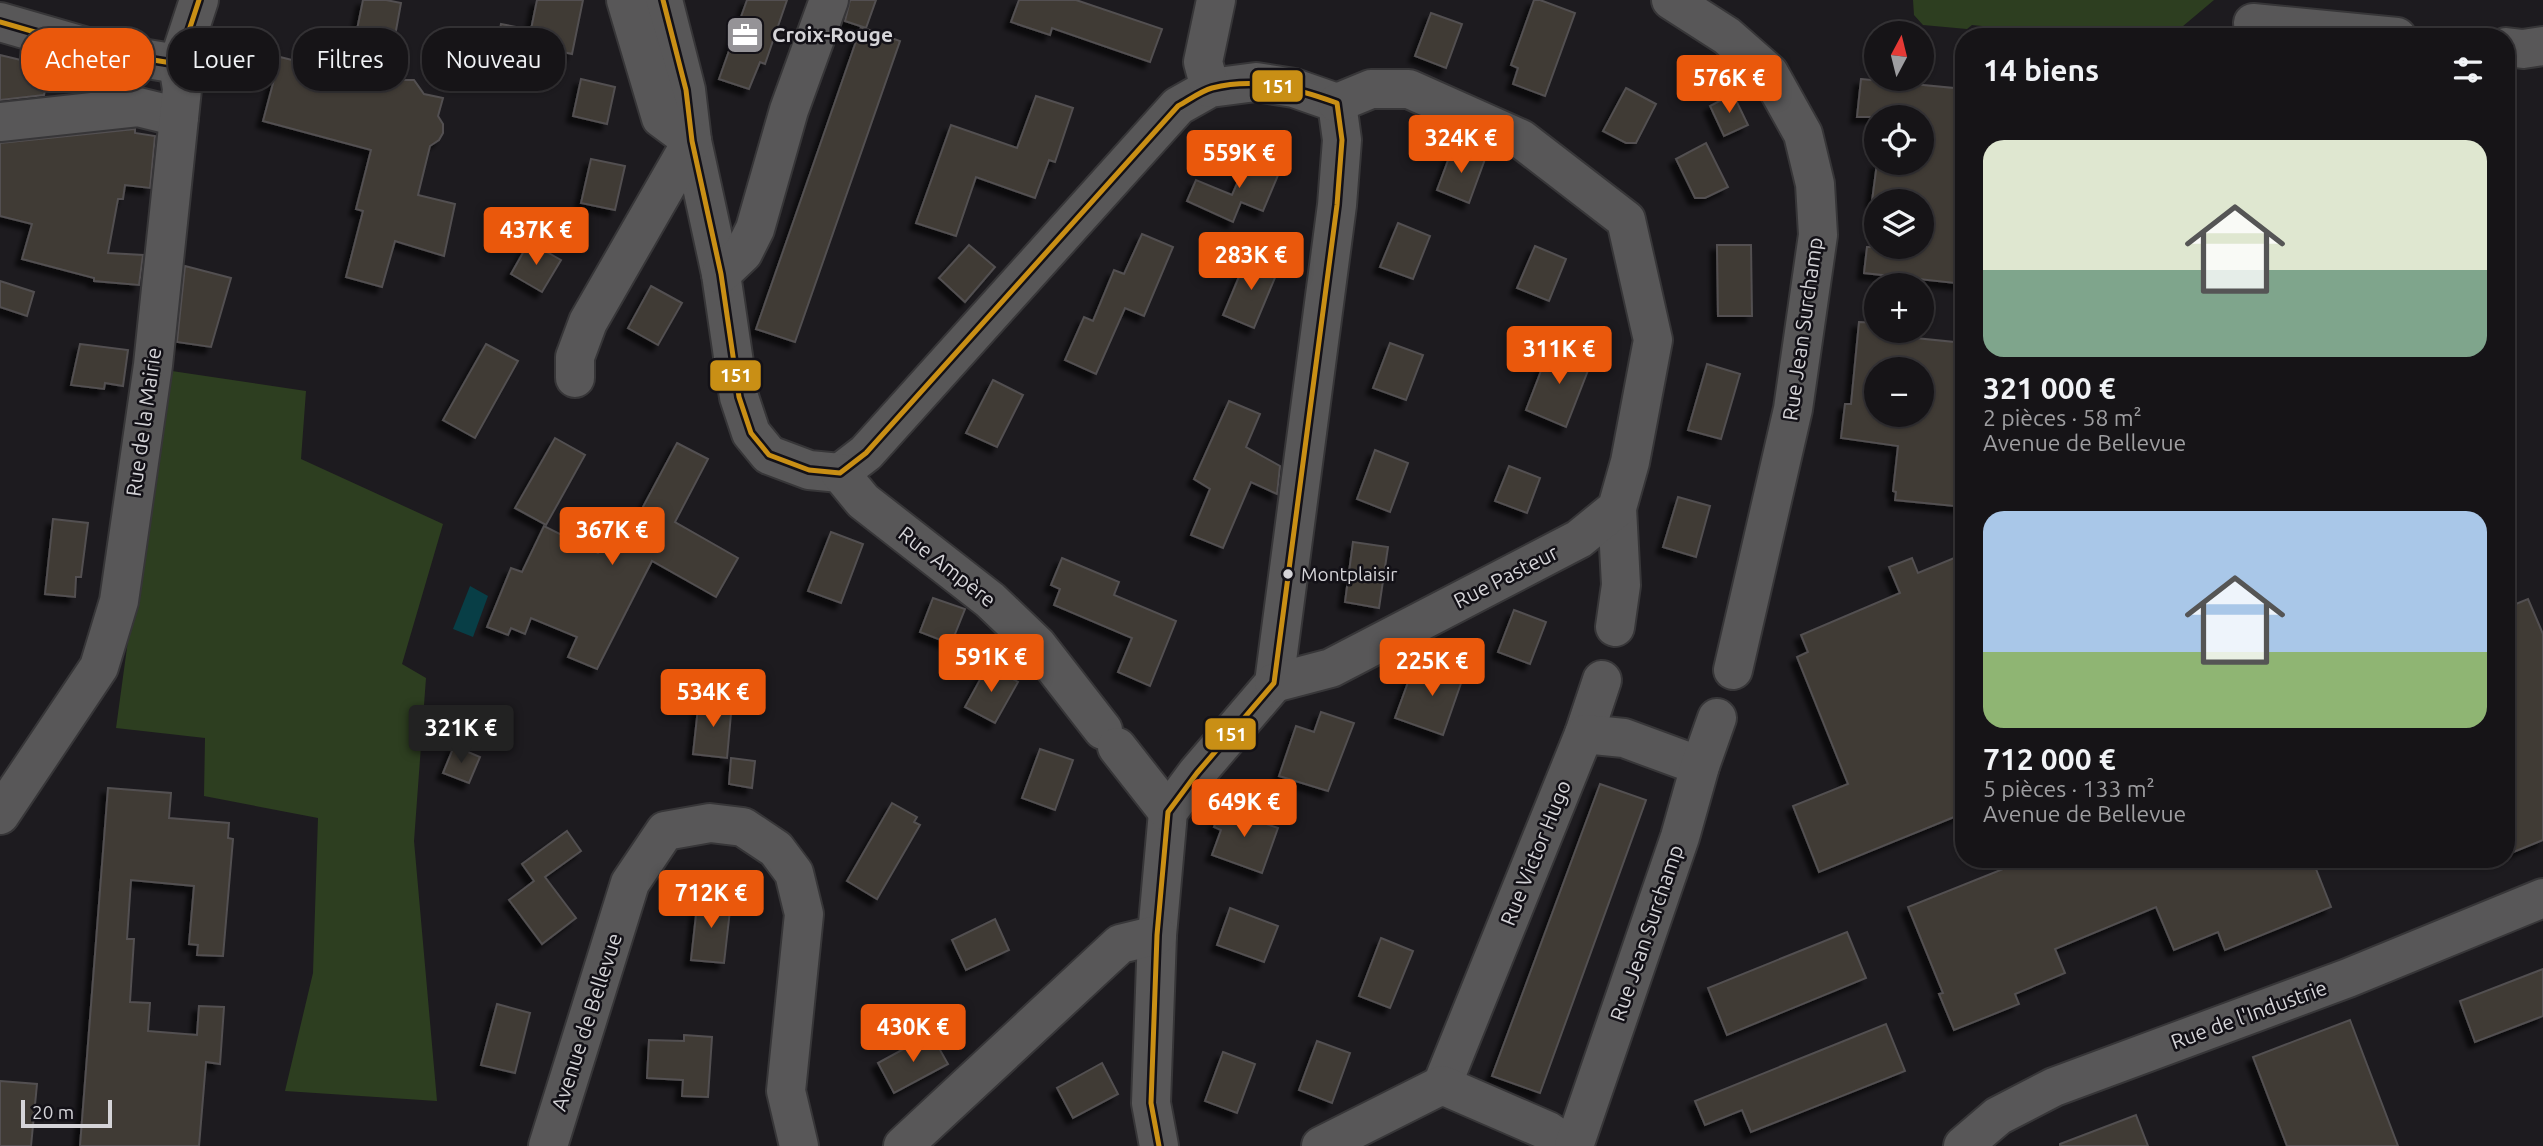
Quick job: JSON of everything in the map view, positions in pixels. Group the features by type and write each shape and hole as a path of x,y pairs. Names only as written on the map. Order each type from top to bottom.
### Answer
{"street":[{"name":"Rue de la Mairie","path":"190,28 199,0"},
{"path":"626,0 661,118 692,141"},
{"path":"663,0 686,90 692,141 722,274 739,397 751,433 769,455 809,470 840,473 872,447 1178,106 1210,88 1256,82 1294,88 1337,103 1371,89 1409,89 1521,139 1626,220 1653,340 1630,462 1617,508 1621,585 1615,627"},
{"path":"722,274 743,253 755,229 789,110 829,0"},
{"path":"1210,88 1203,62 1216,0"},
{"name":"Rue Jean Surchamp","path":"1671,0 1727,36 1769,73 1803,134 1815,184 1818,235 1793,410 1733,670"},
{"path":"2247,20 2318,28"},
{"path":"0,22 104,52 168,62"},
{"path":"2515,48 2543,46"},
{"path":"138,107 168,75"},
{"name":"Rue de la Mairie","path":"0,815 99,667 119,601 153,365 182,91"},
{"path":"1159,1146 1151,1103 1157,935 1168,812 1197,773 1274,683 1337,205 1342,140 1337,103"},
{"path":"0,122 138,107 179,117"},
{"path":"575,378 575,357 588,322 692,141"},
{"name":"Rue Ampère","path":"840,473 863,501 990,600 1037,645 1168,812"},
{"name":"Rue Pasteur","path":"1274,683 1331,668 1579,539 1617,508"},
{"path":"1602,680 1584,734 1624,738 1700,766"},
{"name":"Rue Jean Surchamp","path":"1572,1146 1680,837 1717,718"},
{"name":"Rue Victor Hugo","path":"1442,1085 1584,734"},
{"name":"Avenue de Bellevue","path":"548,1146 631,883 665,831 710,823 743,827 776,849 794,873 804,914 786,1091 805,1139"},
{"name":"Rue de l'Industrie","path":"1964,1146 1998,1116 2054,1087 2348,978 2543,898"},
{"path":"903,1146 1120,944 1157,935"},
{"path":"1321,1146 1442,1085 1548,1131 1572,1146"}],"green space":[{"path":"1913,0 2214,0 2181,28 2000,28 1972,25 1968,28 1956,28 1934,26 1934,21 1919,21 1914,15"},
{"path":"165,370 306,391 301,459 443,524 402,664 426,678 414,841 437,1101 285,1091 313,973 318,818 204,796 205,738 116,728"}],"water":[{"path":"470,586 488,596 473,637 453,629"}],"building":[{"path":"363,0 401,3 396,28 357,28"},
{"path":"537,0 583,0 572,54 565,52 565,28 531,28"},
{"path":"747,0 787,0 765,64 760,62 749,89 719,79"},
{"path":"850,0 876,0 866,28 845,21"},
{"path":"1019,0 1076,0 1162,29 1150,62 1052,28 1050,35 1011,22"},
{"path":"1534,0 1575,13 1545,96 1513,84 1518,68 1511,65"},
{"path":"1431,13 1462,24 1446,68 1415,56"},
{"path":"501,24 522,28 500,28"},
{"path":"861,27 900,41 795,342 756,329"},
{"path":"0,55 21,60 21,91 45,91 44,95 0,100"},
{"path":"280,57 293,60 293,91 408,91 408,80 414,80 424,94 443,98 438,116 443,124 443,133 439,140 430,146 418,195 455,204 444,256 395,241 382,287 346,277 363,211 356,209 371,150 263,121 271,91 279,91"},
{"path":"581,79 615,87 607,124 573,116"},
{"path":"1861,79 1864,79 1864,91 1934,91 1934,86 1955,88 1955,283 1934,281 1934,273 1864,273 1866,259 1934,259 1934,189 1874,189 1875,175 1934,175 1934,105 1864,105 1864,117 1857,117"},
{"path":"1626,88 1656,104 1636,143 1626,143 1603,131"},
{"path":"1733,94 1748,125 1724,136 1710,106"},
{"path":"1036,96 1073,108 1055,162 1049,160 1035,198 976,177 956,236 916,223 951,125 1017,148"},
{"path":"135,129 135,133 155,136 150,188 125,185 123,199 118,199 108,253 143,255 139,285 94,281 94,278 22,259 32,224 0,216 0,143"},
{"path":"1706,143 1728,187 1705,198 1695,198 1676,159"},
{"path":"1453,147 1485,159 1469,203 1437,190"},
{"path":"1250,154 1281,168 1263,211 1241,202 1233,222 1187,201 1196,180 1232,195"},
{"path":"591,159 625,166 615,210 581,203"},
{"path":"1398,223 1430,236 1413,279 1380,267"},
{"path":"1142,234 1173,247 1144,316 1125,308 1096,374 1065,360 1084,317 1093,321 1114,270 1124,274"},
{"path":"529,242 561,260 542,292 511,274"},
{"path":"969,245 995,267 965,302 939,278"},
{"path":"1717,245 1751,245 1752,316 1718,316"},
{"path":"1535,246 1566,259 1549,301 1517,288"},
{"path":"1248,255 1279,268 1254,328 1223,315"},
{"path":"185,266 231,278 211,347 177,342"},
{"path":"0,281 34,292 27,316 0,307"},
{"path":"651,286 682,303 658,345 628,328"},
{"path":"1859,322 1864,322 1864,343 1934,343 1934,340 1955,342 1955,506 1895,500 1896,492 1893,491 1898,446 1841,438 1845,404 1851,404"},
{"path":"1390,343 1423,355 1406,400 1373,388"},
{"path":"80,344 128,350 123,386 105,383 104,389 71,385"},
{"path":"486,344 518,361 475,438 443,420"},
{"path":"1551,345 1592,360 1566,427 1526,410"},
{"path":"1707,364 1740,374 1721,439 1688,430"},
{"path":"993,380 1023,395 997,447 966,433"},
{"path":"1229,401 1260,414 1246,447 1280,466 1277,494 1251,482 1223,548 1191,535 1210,489 1194,479"},
{"path":"555,438 585,455 546,525 515,508"},
{"path":"677,443 708,459 675,522 738,558 716,597 652,561 597,669 568,657 577,637 531,618 525,634 511,628 508,635 487,627 511,568 522,572 544,526 598,553 620,511 636,520"},
{"path":"1375,450 1408,463 1390,512 1357,499"},
{"path":"1509,466 1540,478 1527,513 1495,501"},
{"path":"1678,497 1710,506 1696,557 1663,547"},
{"path":"53,519 88,523 81,577 76,577 75,597 45,594"},
{"path":"831,532 863,544 841,603 808,591"},
{"path":"1353,542 1388,547 1379,608 1345,602"},
{"path":"1062,558 1119,582 1114,595 1176,621 1150,686 1118,672 1132,638 1054,605 1060,589 1051,585"},
{"path":"1912,558 1918,573 1955,558 1955,817 1819,872 1793,806 1848,784 1797,657 1808,652 1801,635 1900,593 1889,567"},
{"path":"933,598 965,609 951,644 920,632"},
{"path":"2528,599 2543,634 2543,840 2515,851 2515,604"},
{"path":"1514,610 1546,622 1530,664 1498,652"},
{"path":"1443,658 1467,666 1443,735 1395,718 1411,674 1435,683"},
{"path":"988,665 1018,682 995,723 965,707"},
{"path":"699,699 732,703 727,758 693,754"},
{"path":"1321,712 1354,723 1328,791 1279,776 1296,726 1314,732"},
{"path":"454,746 480,757 469,783 443,773"},
{"path":"1040,749 1073,760 1055,810 1022,798"},
{"path":"731,758 755,761 752,788 729,784"},
{"path":"1600,784 1646,800 1540,1093 1492,1076"},
{"path":"108,788 171,793 169,818 229,823 228,838 233,839 223,956 197,955 198,945 189,944 194,886 131,880 127,939 134,939 130,1002 150,1003 148,1031 197,1035 199,1006 224,1007 220,1064 206,1062 199,1146 80,1146"},
{"path":"892,803 917,817 914,822 920,825 877,899 847,881"},
{"path":"1223,804 1262,818 1260,822 1278,828 1262,873 1212,855 1221,830 1214,827"},
{"path":"567,831 581,851 545,877 576,918 542,944 509,900 534,881 522,864"},
{"path":"2006,868 2316,868 2331,907 2225,950 2218,932 2174,950 2156,907 2055,949 2065,973 2015,994 2019,1004 1954,1030 1939,994 1943,993 1908,907"},
{"path":"698,897 731,901 724,963 691,960"},
{"path":"1230,908 1278,926 1264,962 1217,945"},
{"path":"995,919 1009,950 966,970 952,940"},
{"path":"1847,932 1866,978 1727,1035 1708,988"},
{"path":"1381,938 1413,951 1390,1008 1359,996"},
{"path":"2543,969 2543,1016 2475,1042 2460,1001"},
{"path":"497,1004 530,1013 515,1073 481,1065"},
{"path":"2350,1020 2398,1146 2287,1146 2253,1057"},
{"path":"1886,1024 1905,1071 1751,1132 1742,1110 1705,1125 1695,1101"},
{"path":"931,1034 948,1064 894,1093 878,1063"},
{"path":"684,1035 712,1037 708,1097 682,1096 683,1080 647,1078 649,1040 684,1041"},
{"path":"1317,1041 1350,1053 1332,1103 1299,1090"},
{"path":"1223,1052 1255,1064 1237,1113 1205,1101"},
{"path":"1102,1063 1118,1094 1073,1118 1057,1088"},
{"path":"0,1081 37,1084 31,1146 0,1146"},
{"path":"2136,1115 2148,1146 2060,1146 2060,1144"}],"transit line":[{"name":"151","path":"0,22 104,52 178,64 199,0"},
{"name":"151","path":"663,0 686,90 692,141 721,274 739,397 751,433 769,455 809,470 840,473 866,453 1178,106 1208,89 1245,84 1291,89 1337,103 1342,140 1337,205 1274,683 1197,773 1168,812 1157,935 1151,1103 1159,1146"}],"place":[{"name":"Croix-Rouge","path":"745,35"},
{"name":"Montplaisir","path":"1288,574"}]}
